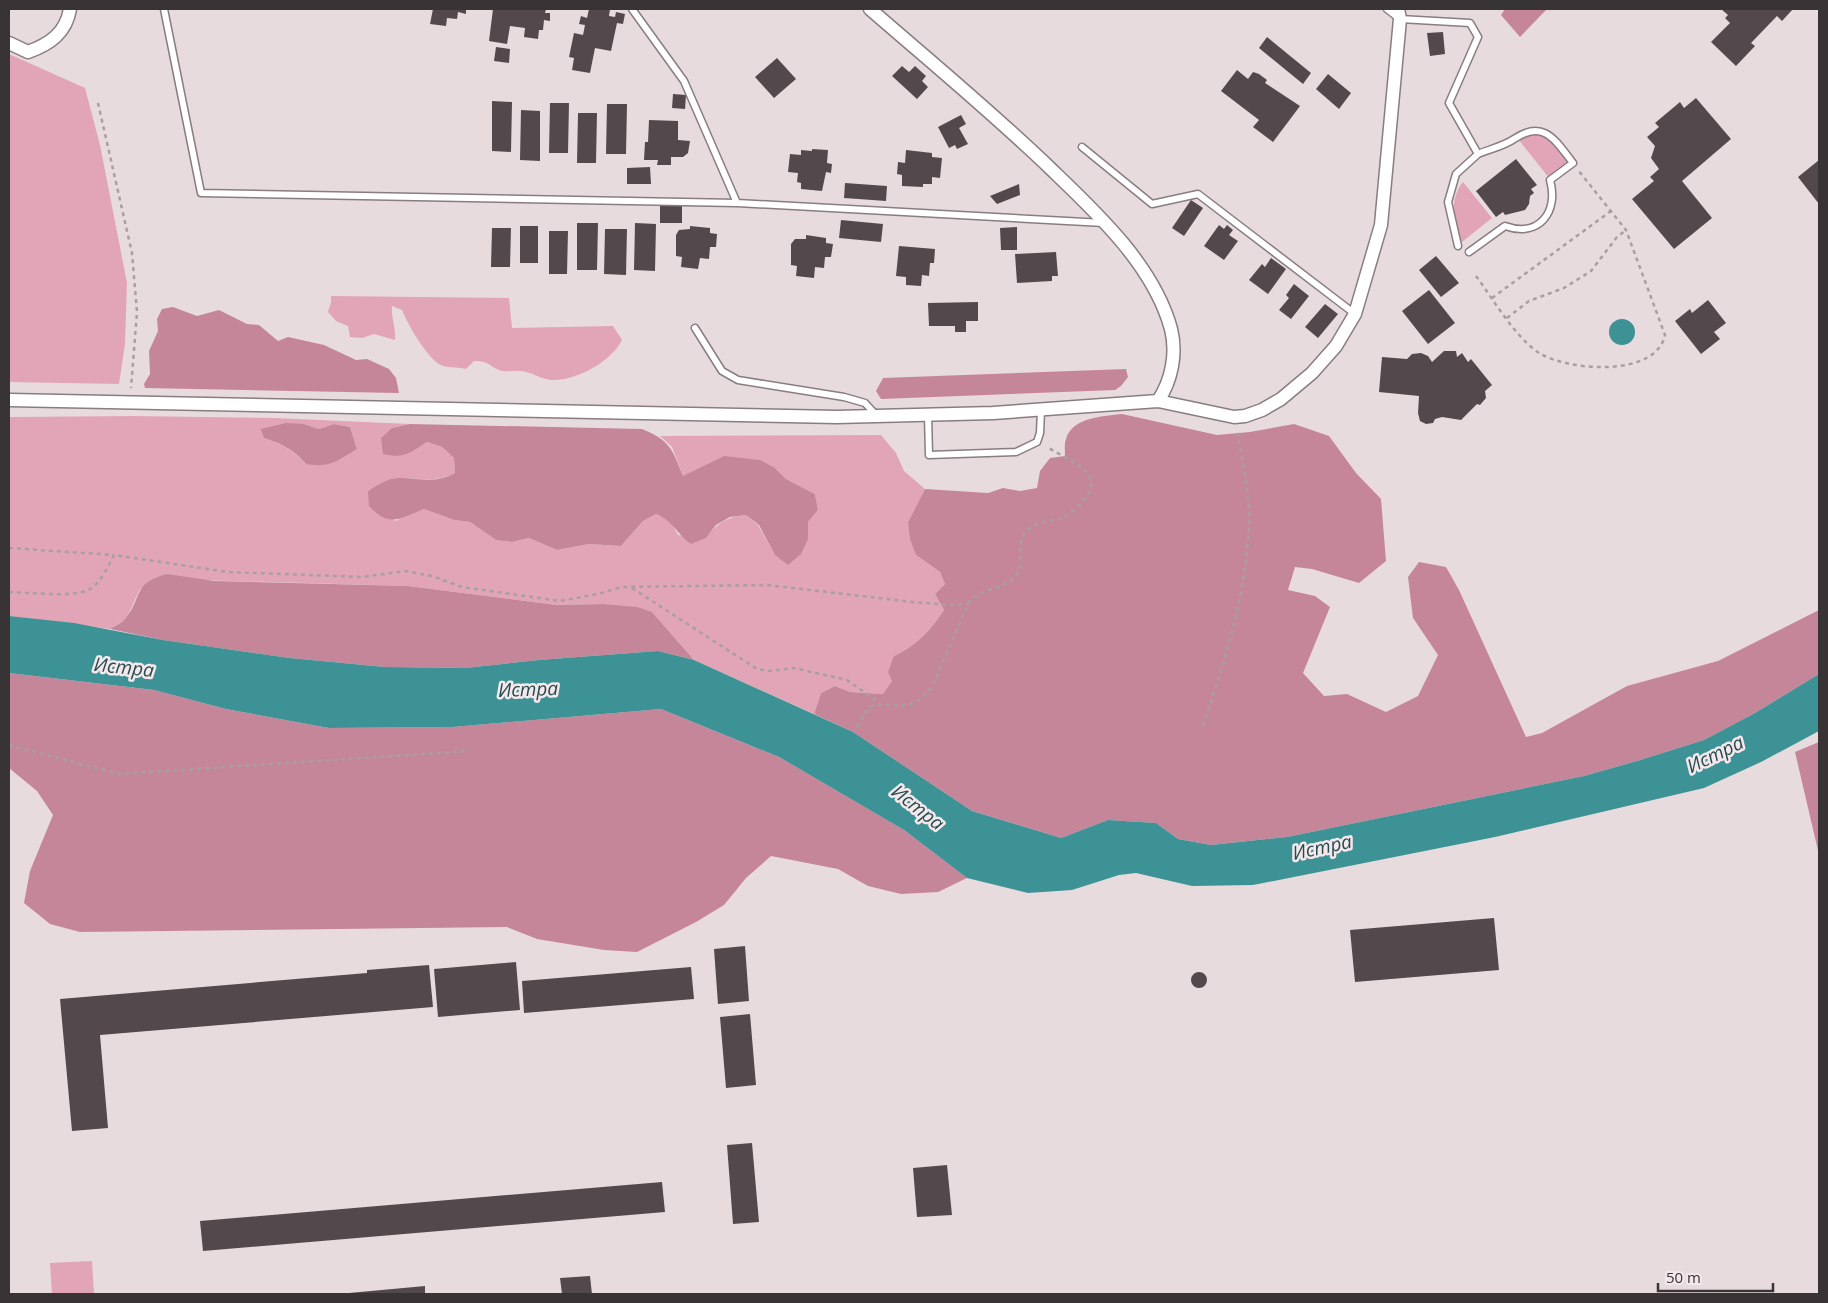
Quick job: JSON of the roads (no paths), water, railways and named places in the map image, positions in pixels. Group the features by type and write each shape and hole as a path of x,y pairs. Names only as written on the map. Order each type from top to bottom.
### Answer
{"street":[{"path":"9,43 28,52 49,44 68,21 70,9"},
{"path":"870,9 1006,126 1107,223 1138,264 1158,299 1171,329 1174,355 1165,390 1158,401"},
{"path":"9,400 837,417 1041,410 1158,401 1234,417 1246,416 1262,410 1281,399 1312,373 1336,346 1354,314 1381,225 1399,14"}],"lane":[{"path":"164,9 201,193 737,203 1107,223"},
{"path":"632,9 684,81 737,203"},
{"path":"1387,9 1399,14 1470,23 1478,37 1449,102 1478,154"},
{"path":"1458,246 1448,202 1456,174 1478,154 1514,139 1522,132 1542,131 1554,138 1573,163 1550,180 1553,199 1545,219 1526,230 1515,230 1505,226 1469,252"},
{"path":"1082,147 1152,204 1198,194 1354,314"},
{"path":"695,328 722,371 738,380 844,397 865,403 877,416"},
{"path":"928,415 929,455 1016,452 1037,442 1040,433 1041,410"}],"water":[{"path":"1622,319 1631,323 1635,332 1631,341 1622,345 1613,341 1609,332 1613,323"},
{"name":"Истра","path":"9,616 74,623 163,640 290,658 385,667 465,668 658,651 694,660 853,732 972,811 1061,838 1108,820 1156,823 1178,839 1211,845 1287,837 1584,776 1704,740 1755,713 1819,674 1819,731 1761,762 1704,788 1495,837 1253,885 1192,886 1136,873 1119,875 1072,890 1028,893 967,878 904,830 779,757 661,709 452,727 329,728 226,709 154,690 9,673"}]}
